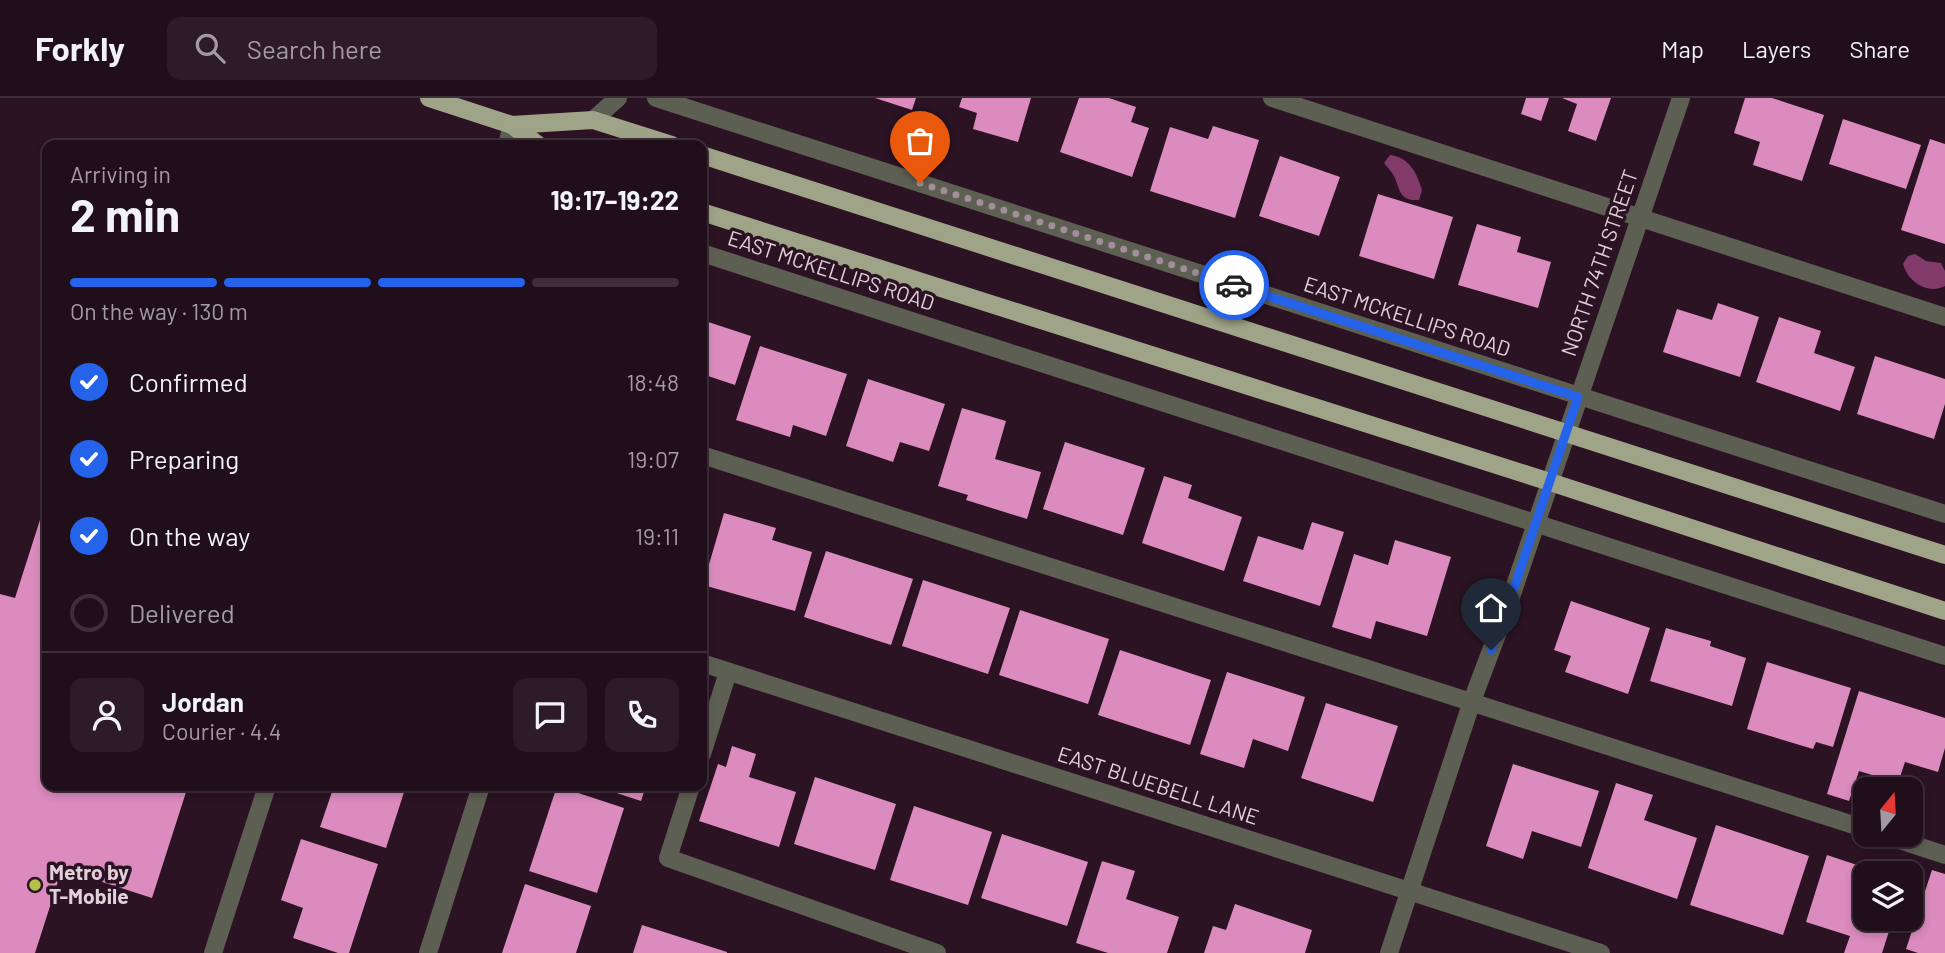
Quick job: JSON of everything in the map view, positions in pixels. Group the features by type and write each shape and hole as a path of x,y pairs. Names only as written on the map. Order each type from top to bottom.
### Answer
{"main road":[{"path":"429,98 513,125 532,140"},
{"path":"513,125 593,120 657,140"},
{"path":"707,157 1945,555"},
{"name":"EAST MCKELLIPS ROAD","path":"707,214 1945,611"}],"street":[{"path":"593,120 618,98"},
{"name":"EAST MCKELLIPS ROAD","path":"656,98 1945,514"},
{"path":"1272,98 1945,317"},
{"name":"NORTH 74TH STREET","path":"1389,953 1472,701 1510,600 1681,98"},
{"path":"508,140 513,125"},
{"name":"EAST MCKELLIPS ROAD","path":"707,255 1945,656"},
{"path":"707,457 1853,825"},
{"name":"EAST BLUEBELL LANE","path":"707,665 1601,953"},
{"path":"707,738 728,671"},
{"path":"213,953 265,791"},
{"path":"428,953 479,791"},
{"path":"689,791 668,858 937,953"},
{"path":"1921,847 1945,855"}],"shaded area":[{"path":"1390,155 1407,162 1415,172 1422,190 1419,200 1408,199 1402,195 1394,176 1384,163"},
{"path":"1915,254 1926,261 1941,263 1945,271 1945,286 1926,288 1909,276 1903,264 1908,256"}],"building":[{"path":"875,98 916,98 912,110"},
{"path":"962,98 1031,98 1018,142 973,129 977,113 959,107"},
{"path":"1079,98 1109,98 1136,107 1131,122 1149,128 1132,177 1060,152"},
{"path":"1526,98 1549,98 1541,121 1521,114"},
{"path":"1562,98 1611,98 1596,141 1568,131 1577,104"},
{"path":"1745,98 1772,98 1824,115 1802,181 1753,165 1760,142 1734,133"},
{"path":"1843,119 1921,145 1906,189 1829,164"},
{"path":"1213,126 1259,140 1235,218 1150,191 1170,127 1208,139"},
{"path":"1930,139 1945,144 1945,244 1901,230"},
{"path":"1280,156 1340,177 1319,236 1259,216"},
{"path":"1378,194 1453,217 1434,279 1359,256"},
{"path":"1477,224 1521,237 1517,252 1551,262 1538,308 1458,285"},
{"path":"1718,303 1759,317 1740,377 1663,352 1677,309 1712,320"},
{"path":"1779,317 1821,331 1814,353 1855,367 1840,411 1756,382"},
{"path":"707,322 751,336 735,385 707,376"},
{"path":"760,346 847,374 826,436 793,425 790,437 736,420"},
{"path":"1875,356 1945,379 1945,404 1934,439 1857,414"},
{"path":"868,379 945,404 929,451 900,442 893,462 846,446"},
{"path":"962,408 1006,421 995,459 1041,472 1027,519 966,500 968,495 938,486"},
{"path":"1065,442 1145,468 1123,535 1043,509"},
{"path":"1164,476 1192,485 1188,498 1242,517 1224,571 1142,543"},
{"path":"724,513 776,528 772,540 812,552 795,611 707,586 707,571"},
{"path":"42,514 42,791 186,791 152,898 62,869 35,953 0,953 0,594 15,598"},
{"path":"1312,522 1344,532 1320,606 1243,581 1258,536 1303,550"},
{"path":"1395,540 1451,557 1427,636 1376,621 1371,639 1332,627 1354,554 1388,565"},
{"path":"826,551 913,579 891,645 804,617"},
{"path":"923,580 1010,608 988,674 902,646"},
{"path":"1571,601 1650,628 1628,694 1565,672 1571,656 1554,650"},
{"path":"1020,610 1109,639 1088,704 999,675"},
{"path":"1666,628 1711,641 1710,646 1746,658 1732,706 1650,681"},
{"path":"1120,650 1211,680 1190,745 1098,715"},
{"path":"1767,662 1851,688 1833,747 1816,742 1813,749 1747,729"},
{"path":"1227,672 1305,697 1288,751 1253,739 1244,768 1200,754"},
{"path":"1859,691 1945,718 1945,748 1938,772 1905,762 1900,777 1878,777 1859,771 1857,777 1853,777 1849,801 1827,794"},
{"path":"1326,703 1398,726 1373,802 1301,778"},
{"path":"732,746 756,754 749,777 796,792 779,847 699,821 718,764 726,767"},
{"path":"1513,764 1599,791 1581,847 1532,831 1523,859 1486,846"},
{"path":"815,777 896,804 875,870 794,844"},
{"path":"1616,783 1653,795 1644,820 1697,838 1677,899 1588,868"},
{"path":"332,791 404,791 386,848 320,827"},
{"path":"555,791 572,791 624,808 597,893 529,871"},
{"path":"610,791 644,791 641,801"},
{"path":"914,806 992,832 968,905 890,880"},
{"path":"1716,825 1809,856 1783,935 1690,905"},
{"path":"1002,834 1088,862 1067,926 981,898"},
{"path":"301,839 378,864 349,953 338,953 293,938 303,908 281,900"},
{"path":"1827,855 1853,864 1853,931 1889,931 1882,953 1844,953 1850,936 1806,922"},
{"path":"1102,861 1135,871 1126,899 1179,917 1167,953 1108,953 1076,943"},
{"path":"1932,870 1945,874 1945,953 1918,953 1906,949 1912,931 1923,931 1923,897"},
{"path":"525,884 591,906 576,953 502,953"},
{"path":"1235,904 1312,930 1305,953 1204,953 1213,926 1226,930"},
{"path":"642,925 727,952 727,953 633,953"}],"way so far":[{"path":"920,183 1234,285"}],"place":[{"name":"Metro by T-Mobile","path":"35,885"}],"route":[{"path":"1234,285 1578,397 1491,650"}]}
